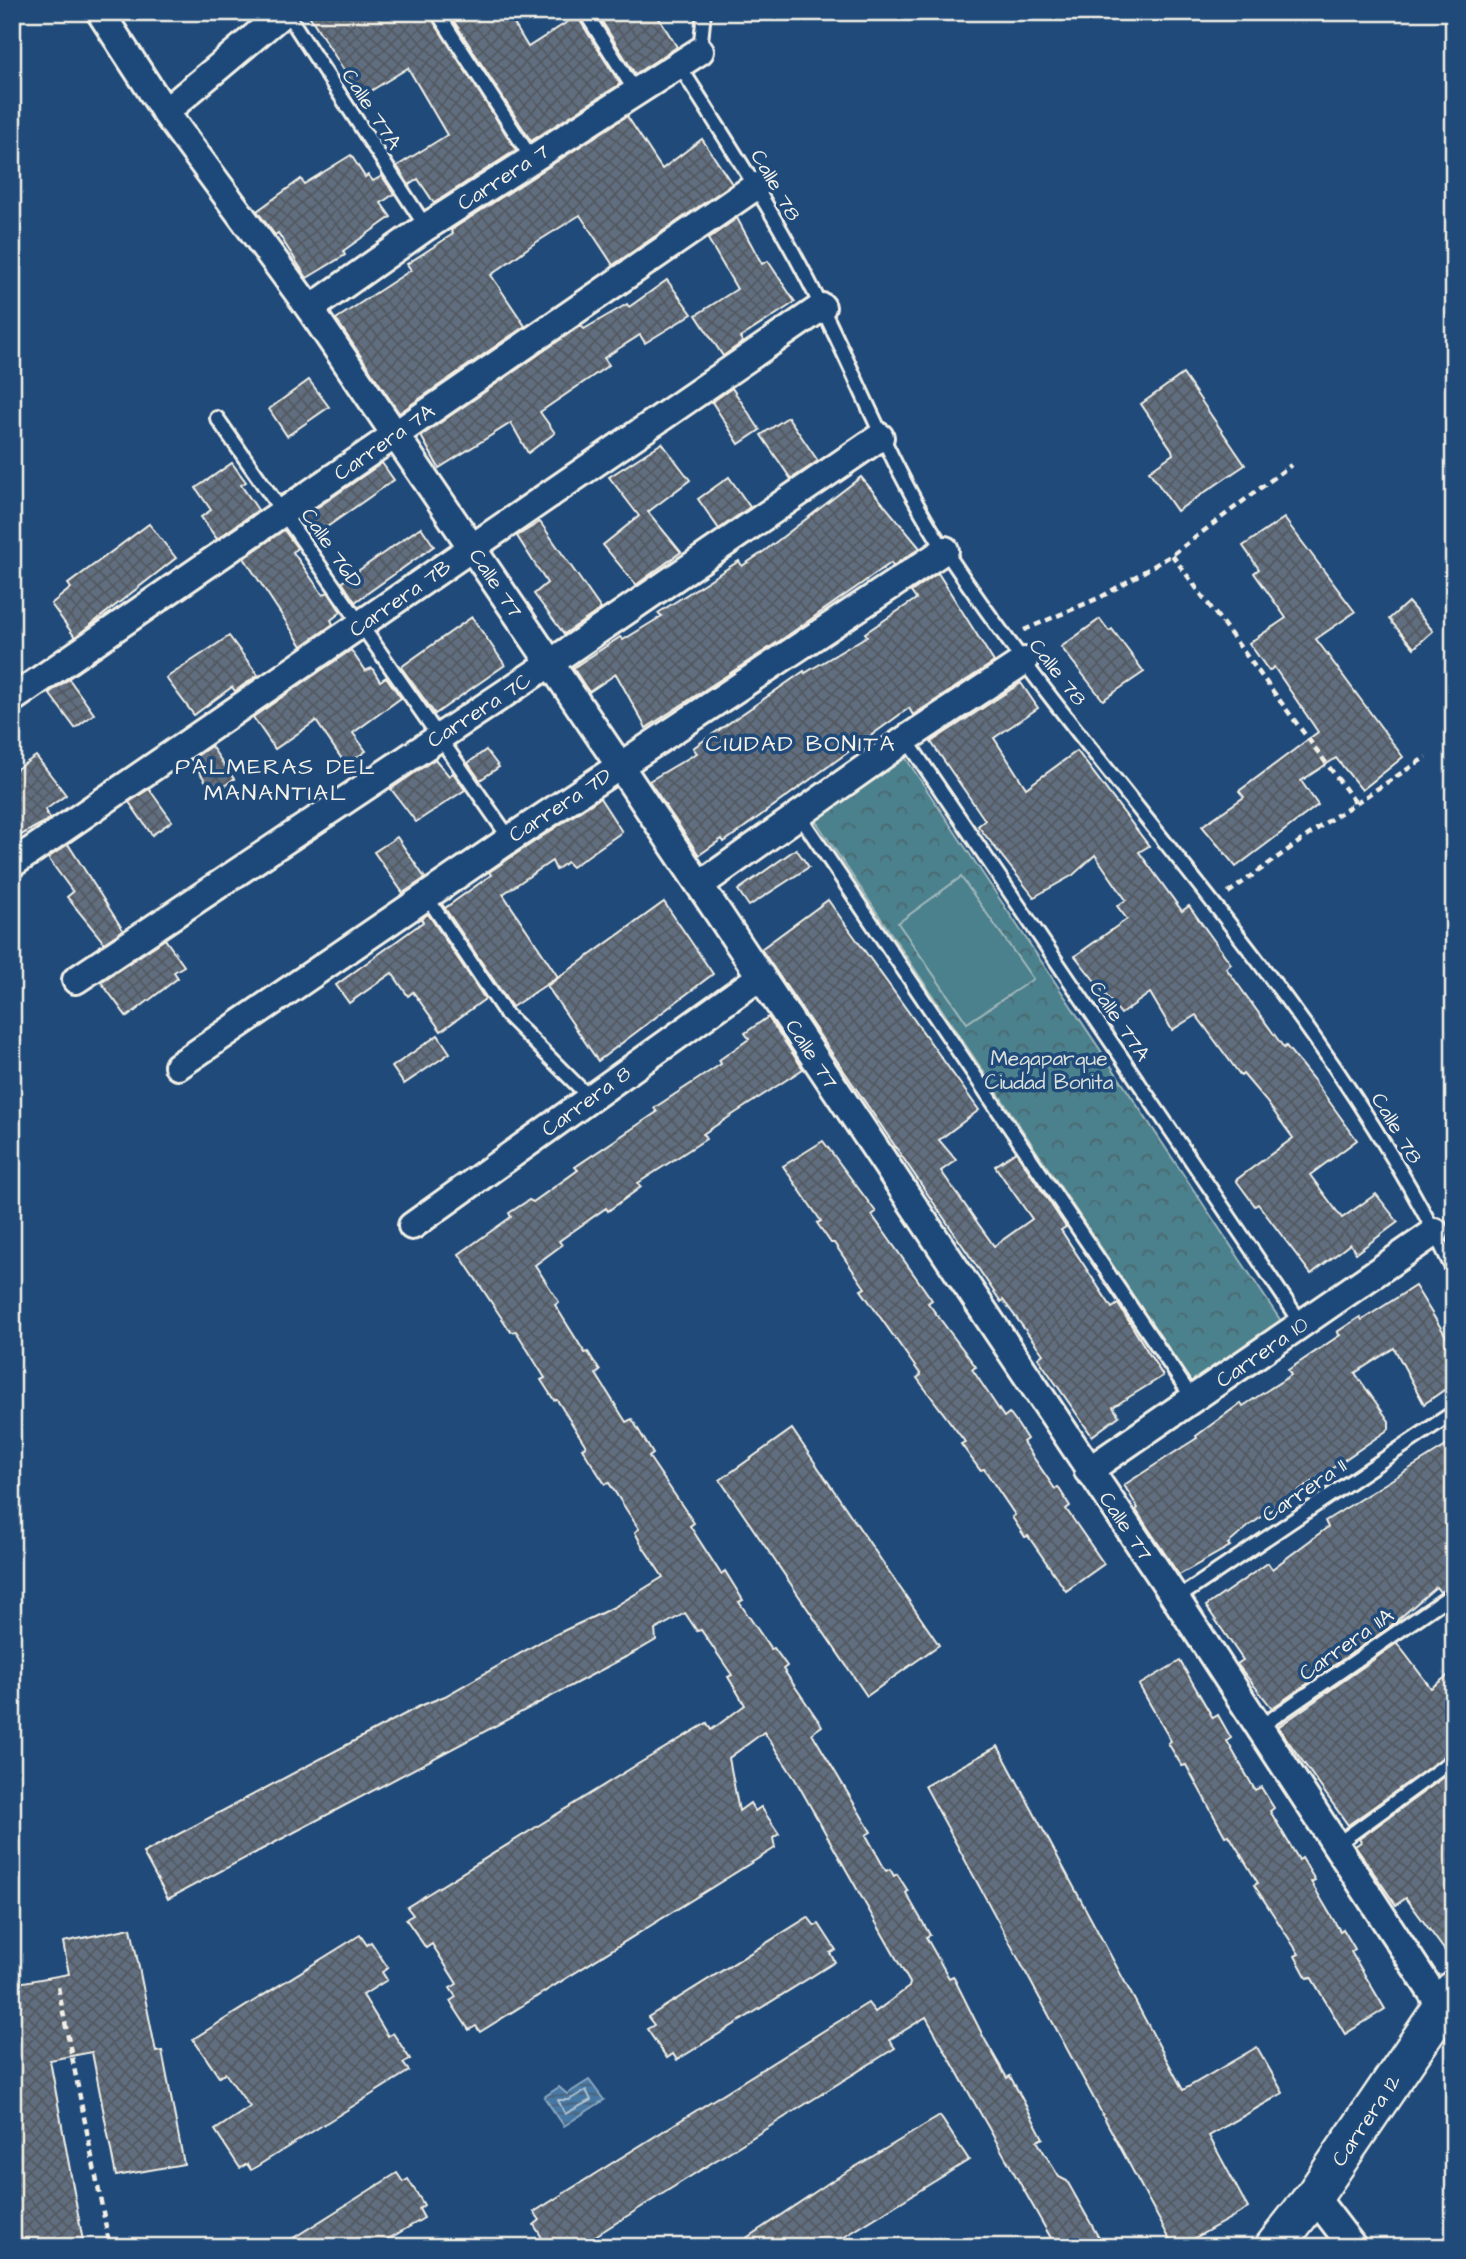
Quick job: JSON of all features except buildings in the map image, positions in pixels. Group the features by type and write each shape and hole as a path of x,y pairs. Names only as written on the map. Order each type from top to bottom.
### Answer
{"main road":[{"name":"Carrera 12","path":"1274,2247 1314,2196 1448,1999"}],"street":[{"name":"Calle 77","path":"100,12 165,112 310,309 472,547 1176,1599 1336,1845 1448,1999"},
{"path":"165,112 285,12"},
{"name":"Carrera 7","path":"310,309 426,227 690,58"},
{"name":"Carrera 7A","path":"12,699 756,186"},
{"name":"Carrera 7B","path":"12,864 822,307"},
{"name":"Carrera 7C","path":"76,980 549,664 880,437"},
{"name":"Carrera 7D","path":"178,1066 510,838 945,550"},
{"path":"700,885 906,739 1024,661"},
{"name":"Carrera 8","path":"412,1226 761,976"},
{"name":"Carrera 10","path":"1088,1471 1435,1232"},
{"path":"1314,2196 1353,2247"}],"lane":[{"name":"Calle 77A","path":"285,12 426,227"},
{"path":"437,12 532,159"},
{"path":"584,12 635,91"},
{"path":"690,58 704,12"},
{"name":"Calle 78","path":"690,58 822,307 880,437 945,550 1024,661 1294,1007 1374,1122 1454,1272"},
{"name":"Calle 76D","path":"217,418 510,838"},
{"name":"Calle 77A","path":"906,739 1302,1324"},
{"path":"799,815 1193,1399"},
{"path":"426,896 506,1014 590,1098"},
{"name":"Carrera 11","path":"1176,1599 1454,1412"},
{"name":"Carrera 11A","path":"1260,1727 1454,1593"},
{"path":"1336,1845 1454,1759"}],"path":[{"path":"1007,638 1101,597 1172,555 1291,465"},
{"path":"1172,555 1356,802"},
{"path":"1214,905 1241,881 1426,757"},
{"path":"58,1987 110,2247"}],"green space":[{"name":"Megaparque Ciudad Bonita","path":"905,757 1283,1324 1193,1385 813,817"},
{"path":"961,877 1033,979 967,1023 898,923"}],"water":[{"path":"589,2080 604,2100 564,2126 544,2097 559,2087 567,2094"}],"district":[{"name":"CIUDAD BONITA","path":"801,743"},
{"name":"PALMERAS DEL MANANTIAL","path":"276,779"}]}
